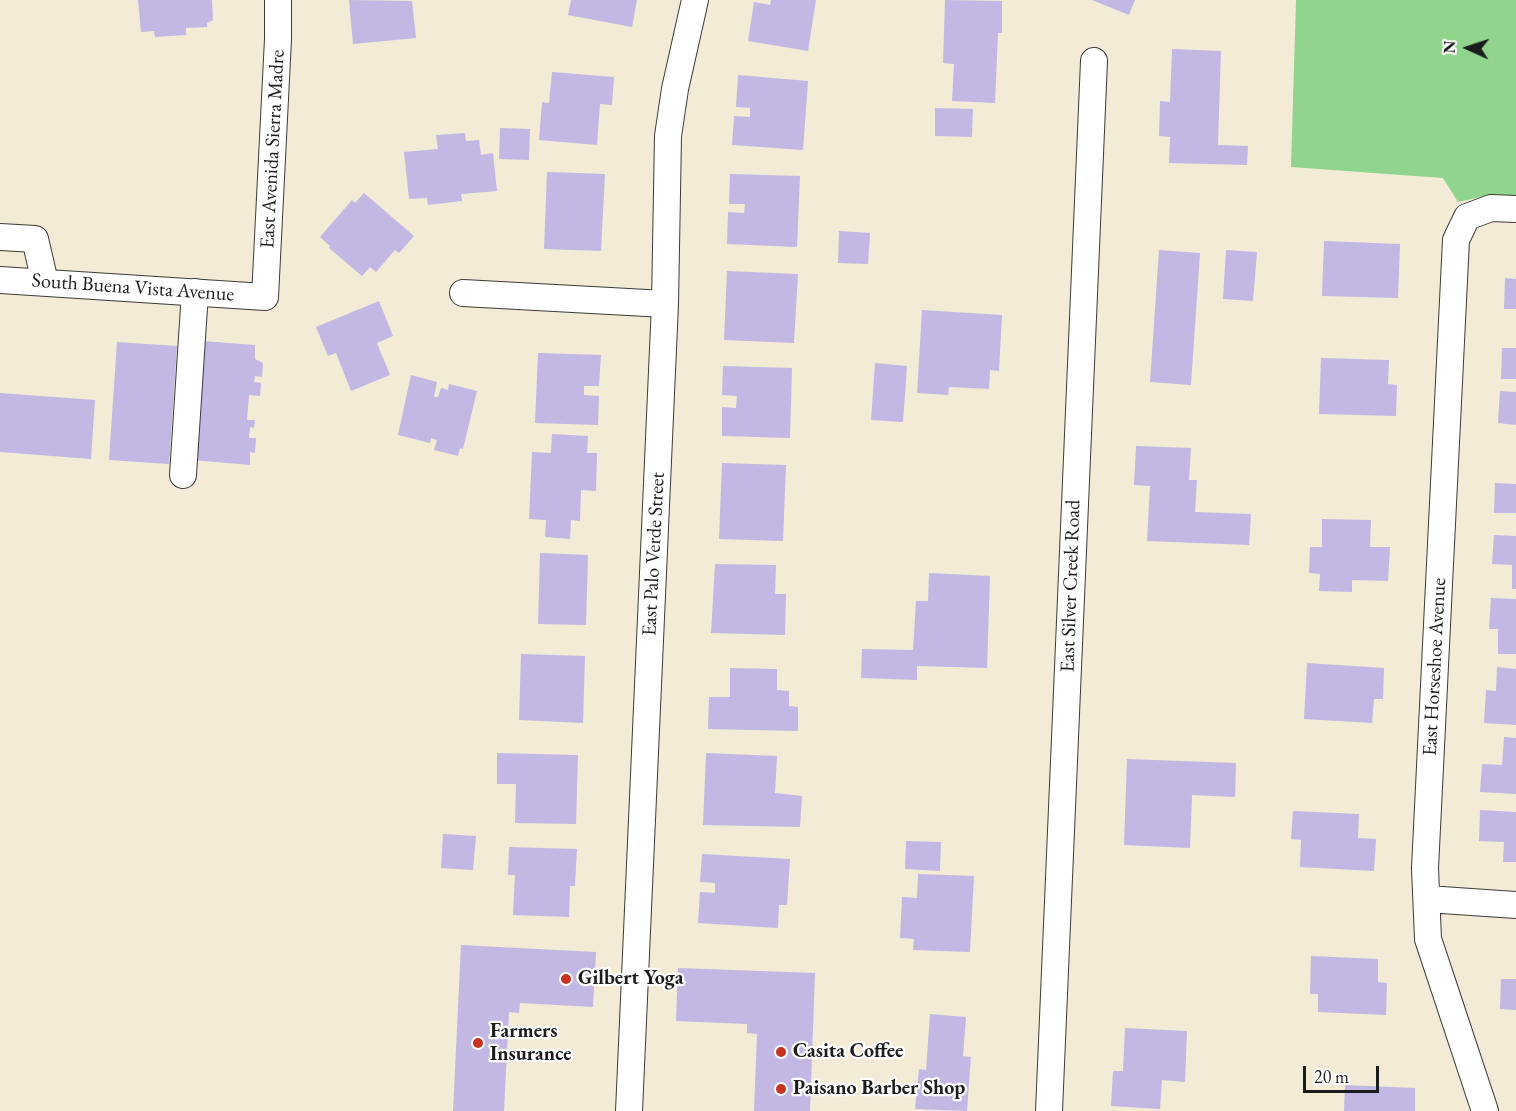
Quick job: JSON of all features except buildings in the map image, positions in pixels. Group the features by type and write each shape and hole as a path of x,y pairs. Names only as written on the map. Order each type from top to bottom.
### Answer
{"street":[{"name":"East Avenida Sierra Madre","path":"265,297 278,0"},
{"name":"East Palo Verde Street","path":"629,1111 665,304 668,136 675,89 695,0"},
{"name":"East Silver Creek Road","path":"1049,1111 1094,61"},
{"name":"East Horseshoe Avenue","path":"1485,1111 1428,939 1425,868 1456,240 1467,217 1491,208 1516,209"},
{"path":"0,237 35,239 45,282"},
{"name":"South Buena Vista Avenue","path":"0,280 265,297"},
{"path":"183,475 195,292"},
{"path":"463,293 665,304"},
{"path":"1427,900 1516,905"}],"green space":[{"path":"1296,0 1516,0 1516,196 1489,195 1458,202 1443,178 1291,167"}],"place":[{"name":"Gilbert Yoga","path":"566,979"},
{"name":"Farmers Insurance","path":"478,1043"},
{"name":"Casita Coffee","path":"781,1052"},
{"name":"Paisano Barber Shop","path":"781,1089"}]}
